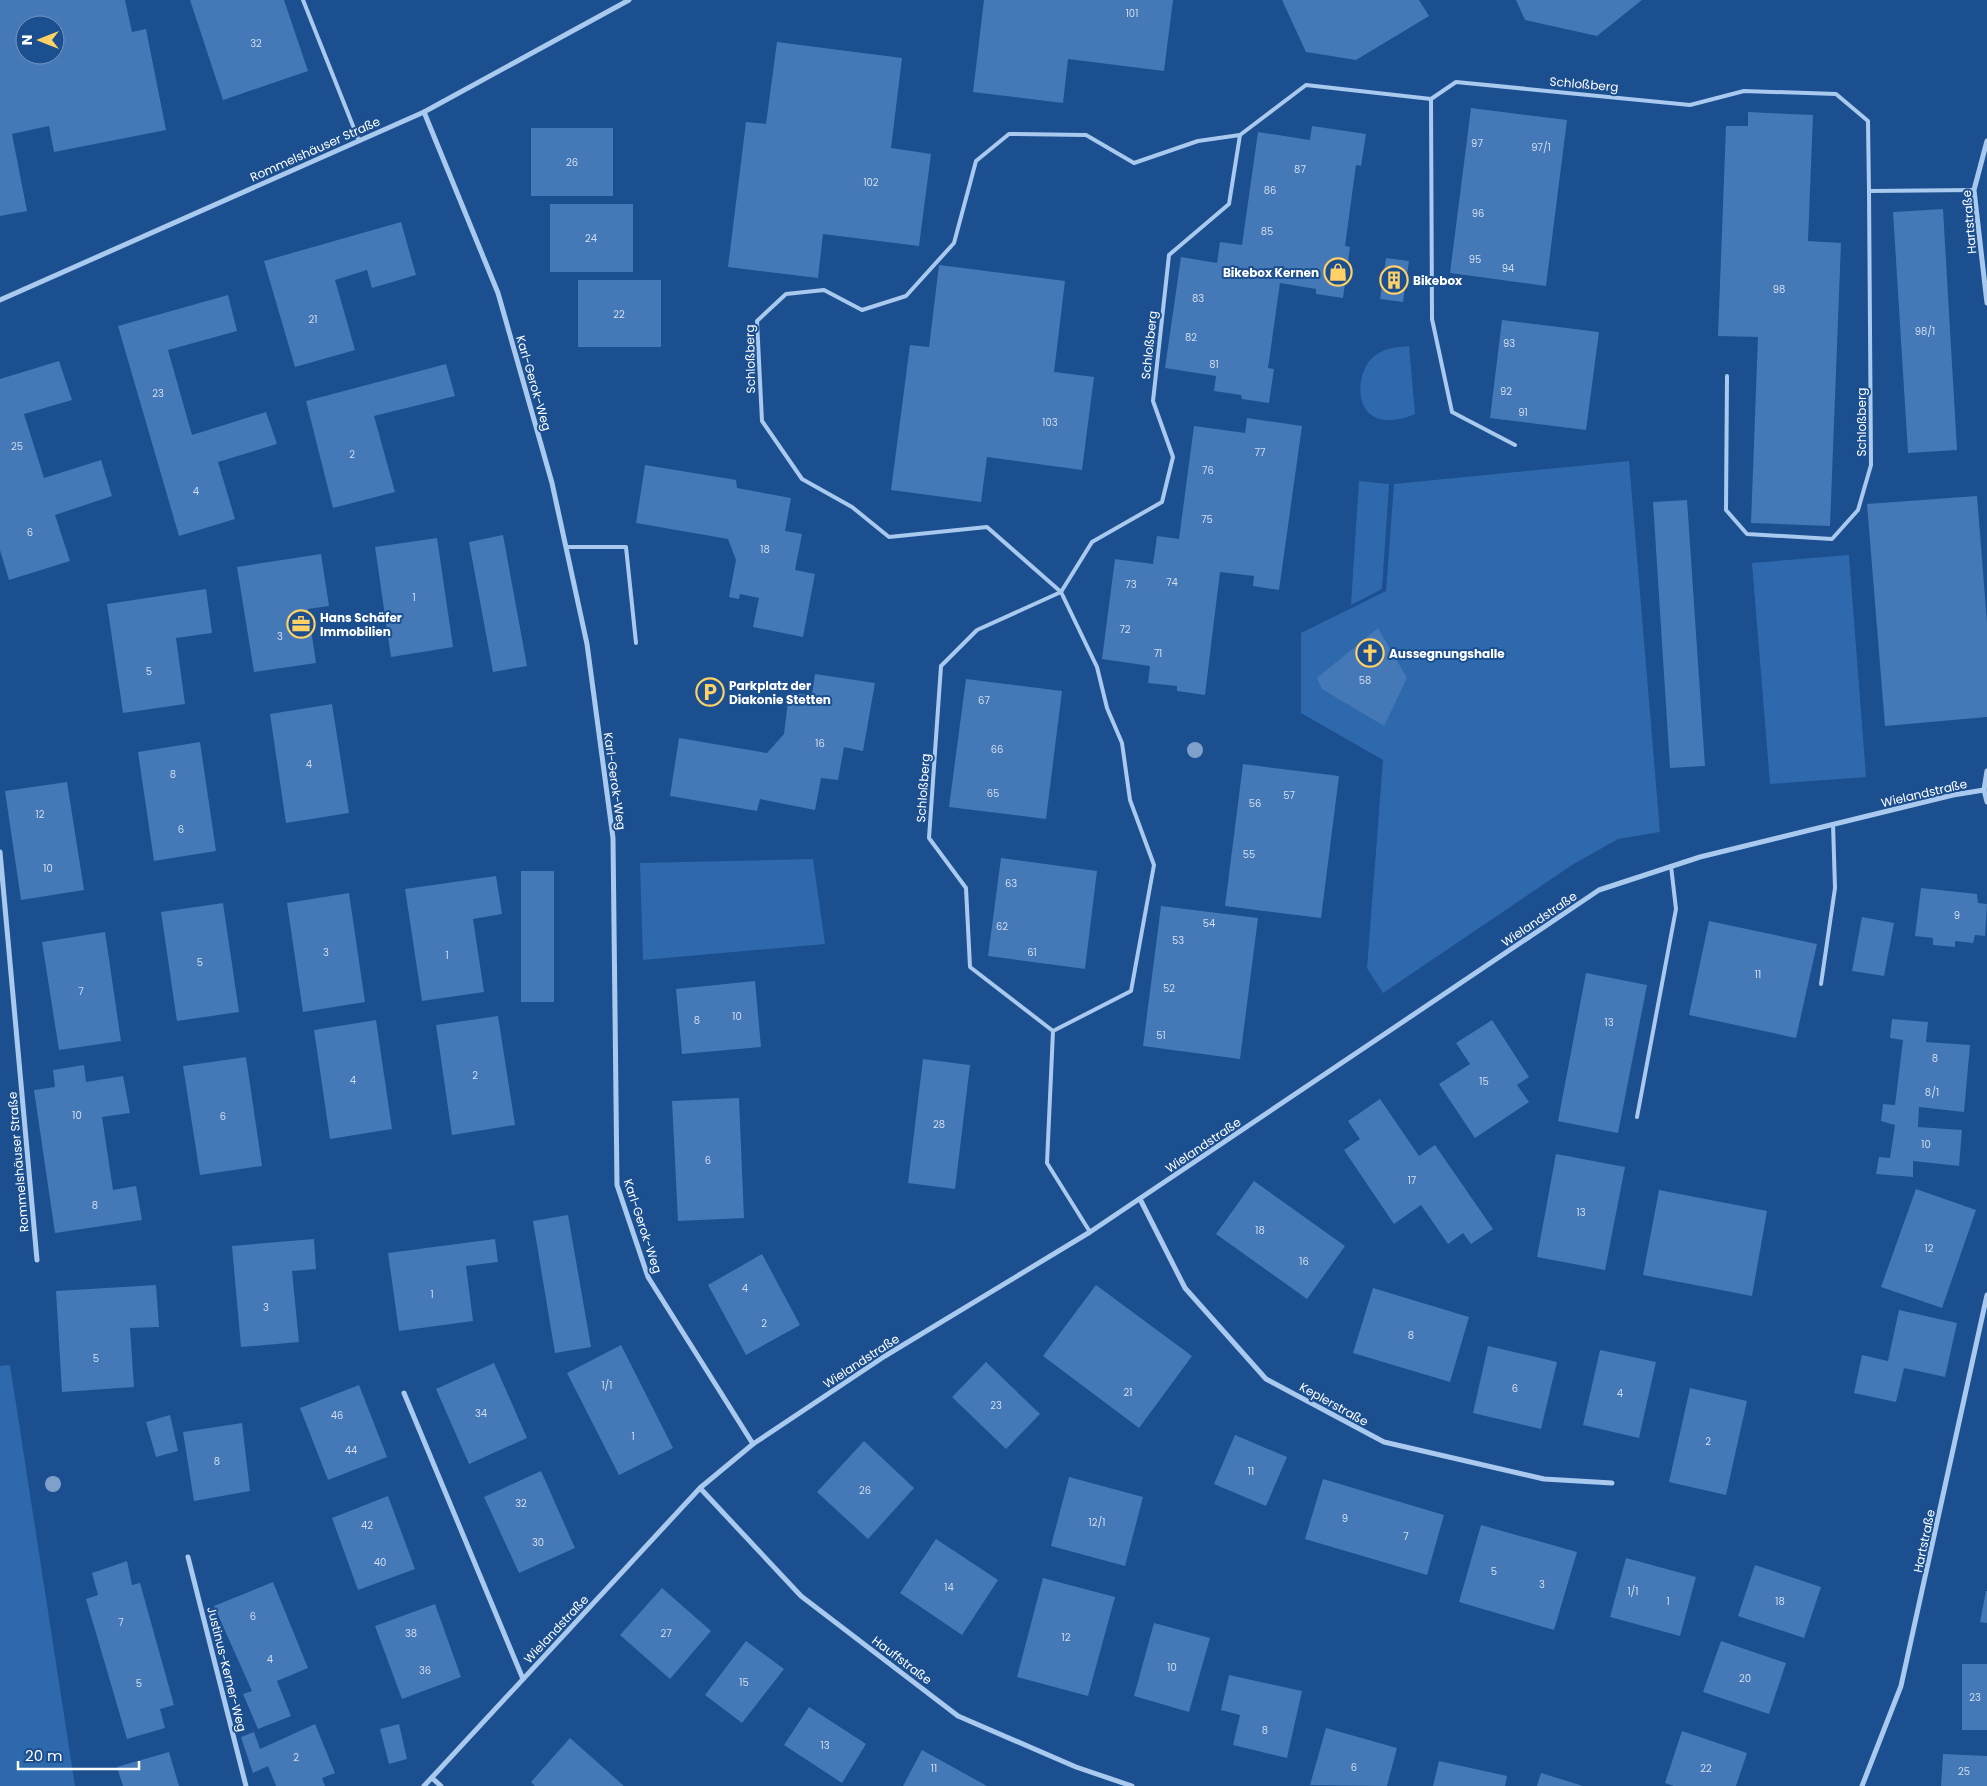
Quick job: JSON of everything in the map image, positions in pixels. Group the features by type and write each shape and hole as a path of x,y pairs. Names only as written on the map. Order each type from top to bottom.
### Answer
{"street":[{"name":"Rommelshäuser Straße","path":"0,300 424,112 629,0"},
{"name":"Karl-Gerok-Weg","path":"424,112 498,293 552,483 587,644 613,838 617,1185 648,1277 752,1444"},
{"name":"Hartstraße","path":"1987,141 1974,190 1987,303"},
{"path":"1987,771 1984,790 1987,802"},
{"name":"Wielandstraße","path":"424,1786 700,1488 752,1444 885,1356 1090,1232 1599,890 1700,857 1953,795 1984,790"},
{"name":"Rommelshäuser Straße","path":"0,852 37,1260"},
{"name":"Keplerstraße","path":"1140,1199 1185,1288 1266,1379 1384,1442 1544,1478 1612,1482"},
{"name":"Hartstraße","path":"1862,1786 1902,1686 1987,1295"},
{"name":"Wielandstraße","path":"404,1394 523,1679"},
{"name":"Hauffstraße","path":"700,1488 801,1596 958,1716 1076,1767 1132,1786"},
{"name":"Justinus-Kerner-Weg","path":"188,1557 246,1786"},
{"path":"432,1778 441,1786"}],"lane":[{"path":"303,0 359,141"},
{"name":"Schloßberg","path":"1240,134 1229,204 1169,255 1153,401 1173,457 1162,502 1092,542 1061,592 977,630 941,666 929,838 966,888 970,967 1053,1031 1132,991 1154,865 1130,800 1122,743 1107,708 1097,667 1061,592 987,526 889,537 852,507 802,479 762,421 757,321 786,294 824,290 862,310 906,296 954,243 976,161 1009,134 1086,134 1134,164 1198,141 1240,134 1306,86 1431,99 1456,82 1690,105 1744,91 1836,94 1868,121 1871,465 1858,510 1832,539 1747,534 1726,510 1727,376"},
{"path":"1431,99 1432,319 1452,412 1515,444"},
{"path":"1869,191 1974,190"},
{"path":"566,548 626,547 636,643"},
{"path":"1821,984 1835,888 1833,824"},
{"path":"1636,1117 1676,909 1671,866"},
{"path":"1053,1031 1047,1163 1090,1232"}],"shaded area":[{"path":"1409,346 1415,414 1392,420 1375,417 1365,408 1362,400 1360,392 1362,375 1370,360 1376,355 1392,348"},
{"path":"1629,461 1660,832 1618,839 1572,865 1383,993 1367,968 1383,760 1301,713 1301,633 1386,591 1394,484"},
{"path":"1359,481 1389,484 1382,589 1351,605"},
{"path":"1849,555 1866,777 1770,784 1752,563"},
{"path":"813,859 825,944 643,960 640,863"},
{"path":"10,1365 75,1786 0,1786 0,1366"}],"building":[{"path":"0,0 125,0 132,32 146,29 166,130 54,152 49,126 12,134 27,211 0,216"},
{"path":"190,0 284,0 308,71 223,100"},
{"path":"984,0 1173,0 1164,71 1068,59 1063,103 973,92"},
{"path":"1282,0 1419,0 1429,16 1356,60 1306,52"},
{"path":"1516,0 1642,0 1597,36 1525,20"},
{"path":"777,42 902,58 891,148 931,154 919,246 823,234 818,278 728,267 746,122 766,124"},
{"path":"1471,108 1567,120 1546,286 1450,273"},
{"path":"1748,112 1813,115 1808,241 1841,243 1830,526 1751,523 1758,337 1718,336 1726,126 1748,126"},
{"path":"1312,126 1366,134 1361,166 1356,165 1345,246 1350,247 1343,298 1316,294 1316,289 1280,283 1268,368 1274,369 1269,403 1242,399 1241,395 1214,391 1216,376 1165,368 1181,257 1217,263 1220,242 1242,245 1258,132 1310,140"},
{"path":"531,128 613,128 613,196 531,196"},
{"path":"550,204 633,204 633,272 550,272"},
{"path":"1943,209 1957,450 1908,453 1893,212"},
{"path":"401,222 416,275 372,288 367,270 335,280 355,350 295,367 264,261"},
{"name":"Bikebox","path":"1386,258 1409,261 1403,302 1380,299"},
{"path":"939,265 1065,281 1054,372 1094,377 1082,470 987,457 981,502 891,490 910,345 929,347"},
{"path":"578,280 661,280 661,347 578,347"},
{"path":"228,295 237,331 168,350 192,435 266,412 277,444 218,462 235,519 179,536 118,326"},
{"path":"1502,320 1599,332 1586,430 1490,418"},
{"path":"59,361 72,400 24,414 44,478 101,460 112,496 55,515 70,561 9,580 0,550 0,379"},
{"path":"446,364 455,396 374,416 395,492 333,508 306,401"},
{"path":"1247,418 1302,426 1279,590 1253,586 1254,576 1220,572 1205,695 1177,691 1177,686 1148,683 1150,666 1102,659 1115,559 1153,564 1157,536 1179,539 1194,426 1245,433"},
{"path":"645,465 736,480 737,488 791,498 785,531 802,534 795,570 815,574 803,637 753,627 759,598 740,594 739,599 729,597 736,560 728,539 636,523"},
{"path":"1977,496 1987,622 1987,717 1885,726 1867,504"},
{"path":"1687,500 1705,766 1670,768 1653,502"},
{"path":"503,535 527,666 493,672 469,542"},
{"path":"437,538 453,647 391,657 375,547"},
{"path":"321,554 329,606 308,609 316,663 254,672 237,567"},
{"path":"206,589 212,633 176,638 185,704 123,713 107,604"},
{"name":"Aussegnungshalle","path":"1378,628 1407,678 1384,726 1322,689 1317,678"},
{"path":"815,674 875,683 863,751 844,747 838,780 821,778 815,810 760,799 757,811 670,796 679,738 767,753 784,734 789,693 812,695"},
{"path":"966,679 1062,691 1046,819 949,807"},
{"path":"332,704 349,813 286,823 270,714"},
{"path":"200,742 216,851 154,861 138,752"},
{"path":"1243,764 1339,776 1321,918 1225,906"},
{"path":"67,782 84,890 21,900 5,791"},
{"path":"1001,858 1097,871 1085,969 988,956"},
{"path":"521,871 554,871 554,1002 521,1002"},
{"path":"496,876 502,914 473,919 484,992 422,1001 405,889"},
{"path":"1921,888 1977,894 1978,903 1987,904 1985,936 1975,935 1973,943 1955,941 1955,947 1933,945 1933,938 1915,936"},
{"path":"349,893 365,1002 303,1012 287,903"},
{"path":"223,903 239,1012 177,1021 161,912"},
{"path":"1161,906 1258,918 1240,1059 1143,1046"},
{"path":"1862,917 1894,923 1884,976 1852,971"},
{"path":"1709,921 1817,944 1796,1038 1689,1015"},
{"path":"105,932 121,1041 59,1050 42,942"},
{"path":"1586,973 1647,985 1618,1133 1558,1121"},
{"path":"755,981 761,1047 682,1054 676,989"},
{"path":"498,1016 515,1125 452,1135 436,1025"},
{"path":"1892,1019 1928,1022 1926,1042 1970,1045 1964,1112 1919,1107 1918,1127 1962,1130 1959,1166 1913,1161 1913,1177 1876,1174 1879,1157 1890,1158 1895,1125 1881,1121 1883,1104 1895,1105 1903,1040 1890,1038"},
{"path":"376,1020 392,1129 330,1139 314,1030"},
{"path":"1492,1020 1529,1077 1517,1085 1529,1102 1475,1138 1439,1084 1470,1064 1456,1043"},
{"path":"246,1057 262,1166 200,1175 183,1066"},
{"path":"923,1059 970,1065 955,1189 908,1183"},
{"path":"84,1065 86,1082 123,1076 130,1113 102,1117 113,1190 136,1186 142,1220 55,1233 34,1090 55,1087 53,1070"},
{"path":"739,1098 744,1218 678,1221 672,1101"},
{"path":"1380,1099 1419,1156 1435,1145 1493,1229 1471,1244 1463,1233 1448,1244 1421,1205 1394,1224 1344,1150 1360,1139 1348,1121"},
{"path":"1556,1154 1625,1167 1605,1270 1537,1257"},
{"path":"1254,1181 1345,1246 1307,1299 1216,1234"},
{"path":"1916,1189 1976,1210 1942,1308 1881,1287"},
{"path":"1659,1190 1767,1211 1752,1296 1643,1275"},
{"path":"568,1215 591,1347 555,1353 533,1221"},
{"path":"314,1239 316,1269 292,1271 299,1342 241,1347 232,1246"},
{"path":"495,1239 498,1262 466,1266 473,1321 399,1331 388,1253"},
{"path":"762,1254 800,1325 746,1355 708,1285"},
{"path":"156,1285 159,1327 130,1328 134,1387 62,1392 56,1291"},
{"path":"1096,1285 1192,1356 1139,1428 1043,1356"},
{"path":"1373,1288 1469,1317 1450,1382 1353,1353"},
{"path":"1899,1310 1957,1323 1945,1377 1904,1368 1896,1402 1854,1393 1862,1355 1888,1361"},
{"path":"621,1345 673,1448 619,1475 567,1373"},
{"path":"1488,1346 1557,1362 1541,1429 1473,1413"},
{"path":"1600,1350 1656,1362 1639,1438 1583,1425"},
{"path":"986,1362 1040,1414 1006,1449 952,1397"},
{"path":"494,1363 527,1438 469,1464 436,1389"},
{"path":"359,1385 387,1457 328,1480 300,1408"},
{"path":"1690,1388 1747,1401 1726,1495 1669,1482"},
{"path":"170,1415 178,1451 156,1457 146,1422"},
{"path":"242,1423 250,1491 194,1501 183,1432"},
{"path":"1235,1435 1287,1457 1266,1506 1214,1484"},
{"path":"864,1441 914,1488 868,1539 817,1492"},
{"path":"541,1471 575,1548 519,1573 484,1497"},
{"path":"1069,1477 1143,1497 1125,1566 1051,1546"},
{"path":"1323,1479 1444,1515 1427,1575 1305,1539"},
{"path":"388,1496 415,1569 358,1590 332,1518"},
{"path":"1481,1525 1577,1552 1554,1630 1459,1602"},
{"path":"936,1539 998,1580 962,1635 900,1593"},
{"path":"1626,1558 1696,1577 1680,1636 1610,1617"},
{"path":"127,1561 132,1585 140,1583 174,1705 160,1709 165,1728 127,1739 86,1599 98,1595 92,1573"},
{"path":"1755,1565 1821,1587 1804,1638 1738,1616"},
{"path":"1043,1578 1115,1597 1088,1696 1017,1677"},
{"path":"273,1582 308,1668 277,1681 291,1716 258,1729 243,1694 252,1691 214,1606"},
{"path":"662,1588 711,1631 670,1679 620,1635"},
{"path":"1987,1591 1987,1623 1980,1622"},
{"path":"435,1604 461,1677 402,1699 375,1626"},
{"path":"1154,1623 1210,1638 1189,1712 1134,1696"},
{"path":"746,1641 784,1669 742,1723 705,1695"},
{"path":"1721,1641 1786,1663 1769,1714 1703,1692"},
{"path":"1962,1664 1987,1664 1987,1730 1962,1730"},
{"path":"1229,1675 1302,1691 1287,1758 1233,1745 1240,1715 1221,1710"},
{"path":"809,1707 866,1744 842,1783 784,1745"},
{"path":"315,1724 335,1773 322,1778 325,1786 276,1786 268,1766 253,1773 241,1737 254,1732 260,1749"},
{"path":"399,1724 407,1759 389,1764 380,1729"},
{"path":"1326,1728 1397,1748 1387,1786 1310,1785"},
{"path":"1682,1731 1747,1753 1736,1786 1674,1786 1665,1783"},
{"path":"570,1738 624,1786 535,1786 531,1782"},
{"path":"922,1750 987,1786 903,1786"},
{"path":"169,1752 179,1786 123,1786 117,1767"},
{"path":"1943,1754 1987,1756 1987,1786 1941,1786"},
{"path":"1439,1761 1507,1776 1505,1786 1433,1786"},
{"path":"1541,1773 1583,1786 1537,1786"}],"place":[{"name":"Bikebox Kernen","path":"1338,272"},
{"name":"Bikebox","path":"1394,280"},
{"name":"Hans Schäfer Immobilien","path":"301,624"},
{"name":"Aussegnungshalle","path":"1370,653"},
{"name":"Parkplatz der Diakonie Stetten","path":"710,692"}]}
